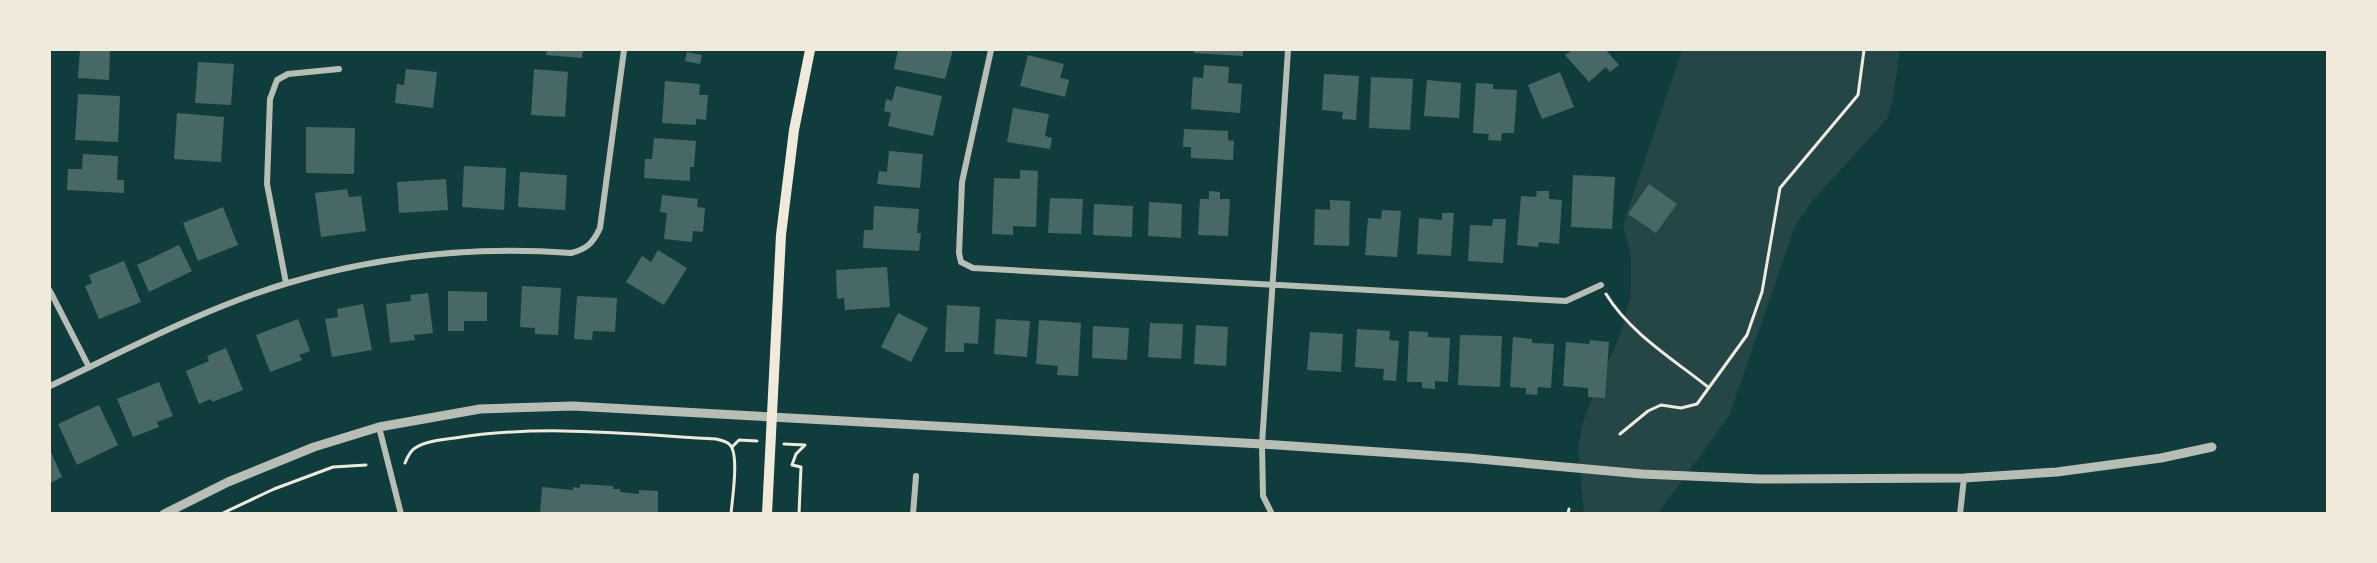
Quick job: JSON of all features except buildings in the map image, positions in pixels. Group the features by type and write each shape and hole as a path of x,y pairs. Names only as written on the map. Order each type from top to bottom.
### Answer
{"main road":[{"path":"767,513 781,235 794,130 810,50"}],"street":[{"path":"50,386 192,320 286,283 381,261 432,254 487,251 571,253 585,250 594,241 600,228 624,50"},
{"path":"991,50 962,182 958,240 962,262 973,268 1566,302 1601,285"},
{"path":"1272,513 1263,496 1262,444 1288,50"},
{"path":"286,283 267,184 270,99 277,81 288,74 339,69"},
{"path":"50,291 89,367"},
{"path":"164,513 249,473 314,447 379,427 480,409 573,406 1262,444 1468,458 1642,474 1759,479 1964,478 2057,472 2161,458 2212,447"},
{"path":"379,427 401,513"},
{"path":"913,513 916,476"},
{"path":"1960,513 1964,478"}],"path":[{"path":"1620,434 1648,411 1661,405 1681,408 1697,404 1747,335 1762,292 1780,188 1858,95 1864,50"},
{"path":"1601,285 1618,313 1651,343 1708,387"},
{"path":"405,463 413,448 432,441 473,435 588,431 716,439 730,444 735,459 731,513"},
{"path":"732,447 739,440"},
{"path":"799,513 801,466 792,465 799,448 805,445"},
{"path":"221,513 333,466 366,465"}],"shaded area":[{"path":"1682,50 1900,50 1893,98 1887,119 1813,200 1795,226 1729,416 1658,513 1584,513 1578,448 1582,426 1595,390 1621,333 1631,294 1631,258 1623,225"}]}
